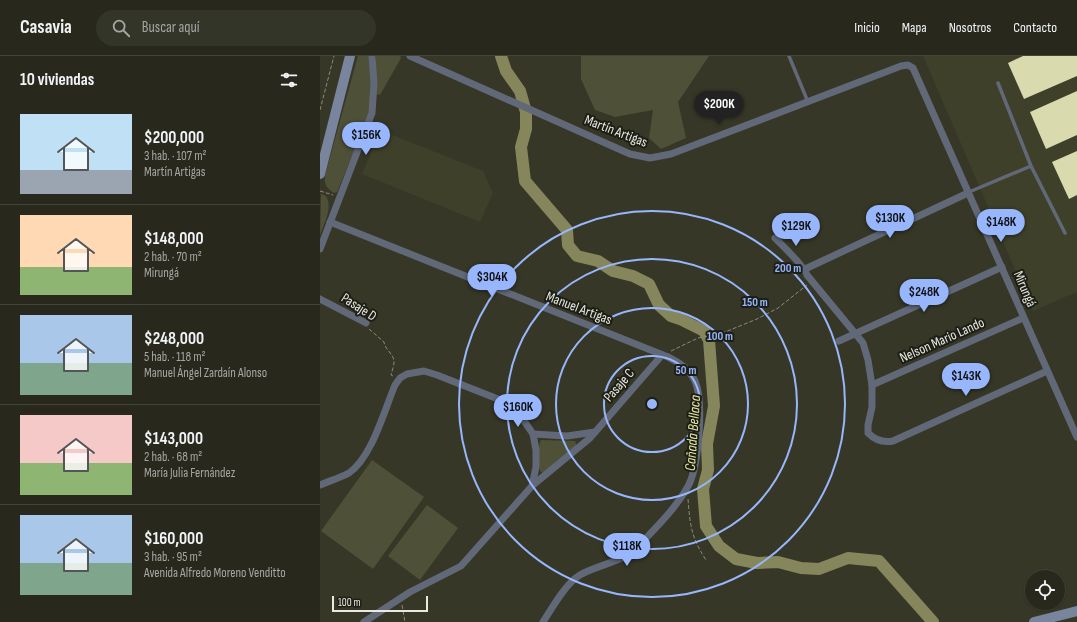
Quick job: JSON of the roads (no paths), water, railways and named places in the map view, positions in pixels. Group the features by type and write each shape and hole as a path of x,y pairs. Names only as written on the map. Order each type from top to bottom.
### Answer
{"main road":[{"path":"320,174 350,56"},
{"path":"1034,622 1077,611"}],"street":[{"path":"320,249 372,113 374,83 372,56"},
{"name":"Martín Artigas","path":"410,56 528,110 630,154 650,158 671,154 908,65"},
{"name":"Mirungá","path":"908,65 913,68 1077,437"},
{"path":"805,268 968,193"},
{"name":"Manuel Artigas","path":"330,222 679,363 687,369 696,383 700,402 696,464 694,475 687,488 634,551 623,558 581,574 571,581 543,622"},
{"path":"774,238 796,262 805,268 812,281 855,334 864,349 872,385 872,408 868,425 868,433 876,440 885,442 893,441 1047,371"},
{"path":"839,341 1002,267"},
{"name":"Pasaje D","path":"320,299 366,324"},
{"name":"Nelson Mario Lando","path":"872,385 1023,318"},
{"name":"Pasaje C","path":"364,622 401,598 461,566 532,486 580,448 596,432 662,356"},
{"path":"320,486 348,473 365,456 394,385 400,378 407,374 424,371 490,395 513,408 533,434 537,458 532,486"},
{"path":"533,434 567,436 596,432"}],"lane":[{"path":"789,56 808,102"},
{"path":"998,83 1030,166 1065,233"},
{"path":"968,193 1030,166"}],"waterway":[{"name":"Cañada Bellaca","path":"501,56 506,71 520,91 526,112 526,129 521,147 525,181 567,230 568,245 577,256 598,261 613,271 633,276 649,284 659,305 671,316 704,331 709,340 714,406 707,444 708,470 703,489 706,526 719,546 736,559 757,563 778,562 801,568 819,569 848,558 879,561 933,622"}]}
